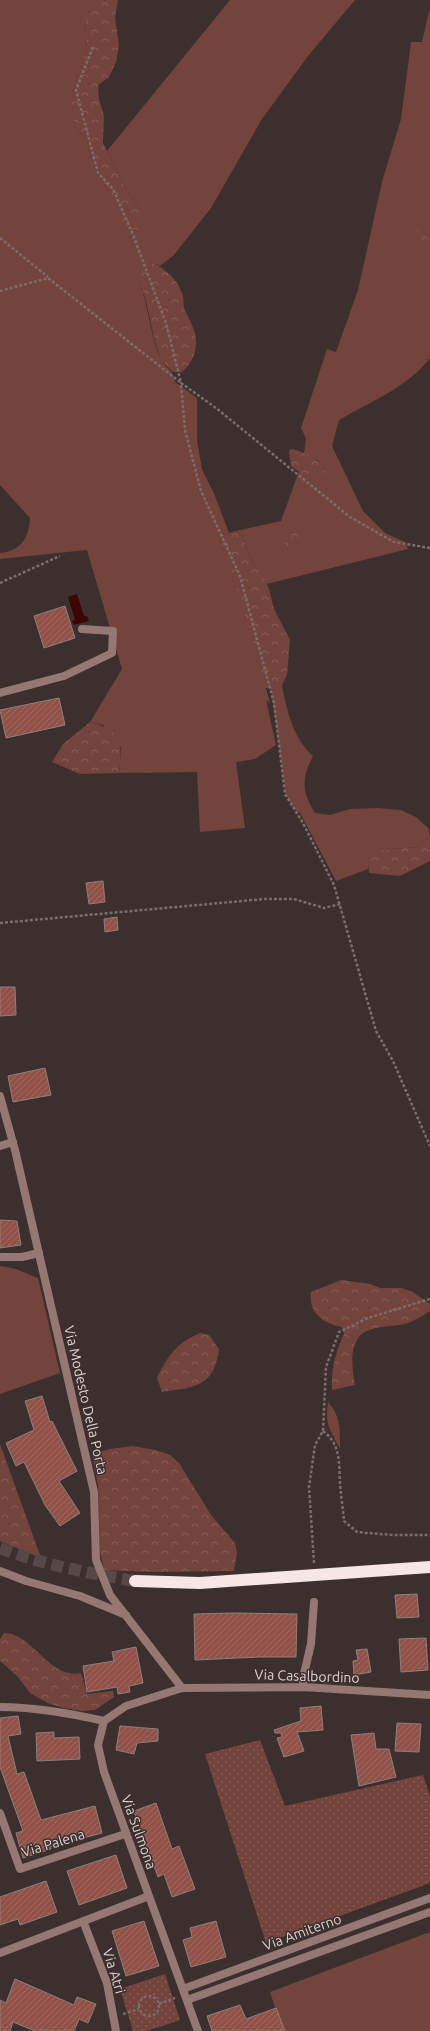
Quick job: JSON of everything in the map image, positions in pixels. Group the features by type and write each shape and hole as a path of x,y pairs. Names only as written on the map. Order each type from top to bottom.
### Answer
{"highway":[{"path":"135,1581 200,1583 430,1567"}],"street":[{"path":"0,693 64,676 112,653 113,631 82,629"},
{"name":"Via Modesto Della Porta","path":"0,1096 13,1142 94,1492 96,1560 110,1595 182,1688"},
{"path":"0,1146 13,1142"},
{"path":"0,1257 22,1257 39,1253"},
{"path":"0,1571 26,1581 80,1596 127,1615"},
{"path":"303,1687 302,1678 311,1644 314,1602"},
{"name":"Via Casalbordino","path":"182,1688 303,1687 430,1695"},
{"path":"0,1707 26,1707 62,1712 104,1721 126,1706 182,1688"},
{"name":"Via Sulmona","path":"104,1721 98,1745 104,1772 125,1834 198,2031"},
{"name":"Via Palena","path":"0,1814 20,1869 125,1834"},
{"path":"0,1953 149,1896"},
{"name":"Via Amiterno","path":"185,1995 430,1898"},
{"name":"Via Amiterno","path":"185,1995 430,1912"},
{"name":"Via Atri","path":"83,1921 107,1983 116,2031"}],"path":[{"path":"93,47 76,90 98,173 113,189 134,237 166,323 181,383 185,430 201,491 240,576 274,703 285,794 303,823 334,885 376,1031 394,1061 430,1146"},
{"path":"0,238 48,278 181,383 216,408 350,516 394,542 430,548"},
{"path":"0,291 48,278"},
{"path":"0,583 60,556"},
{"path":"0,923 264,899 294,899 324,908 340,904"},
{"path":"314,1566 309,1487 315,1445 323,1431 326,1367 339,1332 368,1318 430,1299"},
{"path":"323,1431 332,1437 340,1461 340,1483 344,1521 357,1532 392,1535 430,1535"},
{"path":"159,2004 185,1995"},
{"path":"147,1996 156,1998 159,2004 157,2014 150,2017 143,2015 139,2009 141,2000 147,1996"},
{"path":"113,2017 139,2009"}],"green space":[{"path":"0,0 105,0 85,23 87,48 72,95 74,125 86,139 96,171 111,196 140,210 124,185 107,151 230,0 355,0 308,56 262,119 211,208 173,256 160,266 152,263 140,284 146,303 154,341 161,359 171,371 175,382 197,398 197,440 202,469 215,496 229,533 218,536 234,577 270,703 266,700 276,745 255,759 236,762 245,828 200,832 197,772 119,773 121,748 103,725 90,722 122,669 87,550 0,559 0,553 13,550 26,537 30,518 0,485"},
{"path":"105,0 118,0 115,18 119,45 116,62 109,77 98,85 99,99 104,116 103,143 124,185 140,210 142,229 127,231 111,196 96,171 86,139 74,125 72,104 72,95 87,48 85,23 89,16"},
{"path":"430,8 430,358 400,386 339,420 332,446 363,511 385,533 405,542 408,549 267,584 253,564 241,534 236,531 281,521 299,471 306,475 314,476 321,474 325,468 318,460 304,454 306,438 301,428 327,349 336,352 358,290 382,182 401,119 411,42 422,42"},
{"path":"423,227 430,229 430,241 419,244 413,241 415,231"},
{"path":"152,263 166,271 180,288 183,295 184,308 196,338 195,350 191,362 182,372 173,372 161,360 154,338 146,301 140,284 140,268"},
{"path":"291,449 304,453 320,462 325,468 324,472 315,477 311,477 299,472 291,466 289,451"},
{"path":"236,531 241,534 253,564 264,578 269,589 274,609 290,640 287,675 282,685 275,691 265,687 238,592 218,536"},
{"path":"289,531 298,533 300,536 301,543 297,547 290,548 281,540 282,535"},
{"path":"282,685 292,724 300,741 313,756 306,772 305,792 315,813 330,815 350,809 378,808 401,810 416,817 428,828 430,837 417,847 378,850 368,863 368,869 336,881 300,813 294,809 286,795 271,689 275,690"},
{"path":"90,722 109,729 118,739 120,746 119,773 80,774 52,762 63,744"},
{"path":"430,837 430,861 400,876 369,873 368,863 371,854 378,850 417,847"},
{"path":"0,1266 16,1269 38,1278 60,1373 0,1394"},
{"path":"341,1280 370,1284 380,1288 401,1288 411,1291 430,1304 430,1311 405,1324 372,1329 361,1335 357,1340 352,1356 355,1385 332,1390 334,1362 344,1334 342,1327 323,1320 314,1311 311,1292"},
{"path":"200,1333 209,1335 219,1349 212,1371 201,1383 184,1389 162,1392 157,1378 169,1356 185,1341"},
{"path":"328,1402 338,1418 340,1449 329,1427 327,1417"},
{"path":"0,1444 41,1558 0,1541"},
{"path":"132,1446 156,1450 170,1455 179,1463 211,1515 235,1543 237,1553 234,1571 151,1572 104,1570 100,1552 98,1485 92,1454 110,1449"},
{"path":"4,1633 14,1635 24,1640 60,1670 70,1673 81,1673 87,1694 113,1691 114,1697 95,1710 82,1711 63,1708 48,1703 30,1693 17,1676 0,1661 0,1639"},
{"path":"260,1740 285,1806 423,1775 430,1796 430,1883 266,1943 205,1754"},
{"path":"430,1932 430,2031 283,2031 270,1992"},
{"path":"165,1974 180,2020 147,2031 133,2031 120,1989"}],"shaded area":[{"path":"77,594 84,616 87,616 89,621 74,625 72,621 75,620 68,597"}],"building":[{"path":"65,606 75,638 44,648 34,616"},
{"path":"59,698 65,725 6,738 0,710"},
{"path":"103,881 105,902 89,904 86,883"},
{"path":"117,917 118,930 105,932 104,919"},
{"path":"0,987 15,987 16,1015 0,1016"},
{"path":"45,1068 51,1095 13,1102 8,1076"},
{"path":"0,1220 17,1221 21,1245 0,1248"},
{"path":"42,1396 50,1422 52,1421 77,1471 59,1481 80,1513 60,1526 45,1505 24,1462 16,1466 6,1443 34,1430 25,1401"},
{"path":"417,1594 419,1617 397,1618 395,1595"},
{"path":"194,1614 297,1614 296,1657 195,1660"},
{"path":"426,1638 428,1670 401,1672 399,1639"},
{"path":"136,1647 143,1683 129,1686 130,1692 118,1694 117,1687 87,1692 83,1666 114,1661 112,1652"},
{"path":"367,1649 371,1672 354,1675 353,1661 358,1660 356,1650"},
{"path":"321,1706 323,1730 297,1732 304,1751 284,1757 277,1738 282,1737 281,1733 275,1733 274,1730 301,1721 300,1708"},
{"path":"18,1716 21,1734 8,1736 17,1774 24,1772 41,1820 95,1806 102,1833 50,1847 51,1849 23,1858 16,1833 23,1831 0,1767 0,1718"},
{"path":"397,1723 421,1724 419,1752 395,1751"},
{"path":"120,1726 158,1729 158,1741 137,1743 134,1754 116,1750"},
{"path":"54,1732 54,1738 79,1737 80,1759 37,1761 36,1733"},
{"path":"374,1733 376,1749 389,1749 396,1777 359,1786 351,1735"},
{"path":"156,1803 172,1849 179,1846 195,1889 172,1897 164,1874 158,1877 134,1811"},
{"path":"116,1855 127,1888 79,1905 67,1871"},
{"path":"46,1881 57,1912 20,1925 18,1919 0,1925 0,1897"},
{"path":"144,1921 159,1966 126,1976 112,1931"},
{"path":"216,1921 226,1957 191,1967 183,1940 192,1937 190,1928"},
{"path":"15,1979 74,2005 77,1997 96,2004 88,2023 79,2019 74,2031 35,2031 13,2022 10,2031 0,2031 0,2000 6,2003"},
{"path":"240,2005 246,2019 276,2008 285,2031 212,2031 207,2016"}],"tunnel":[{"path":"0,1548 50,1564 135,1581"}]}
